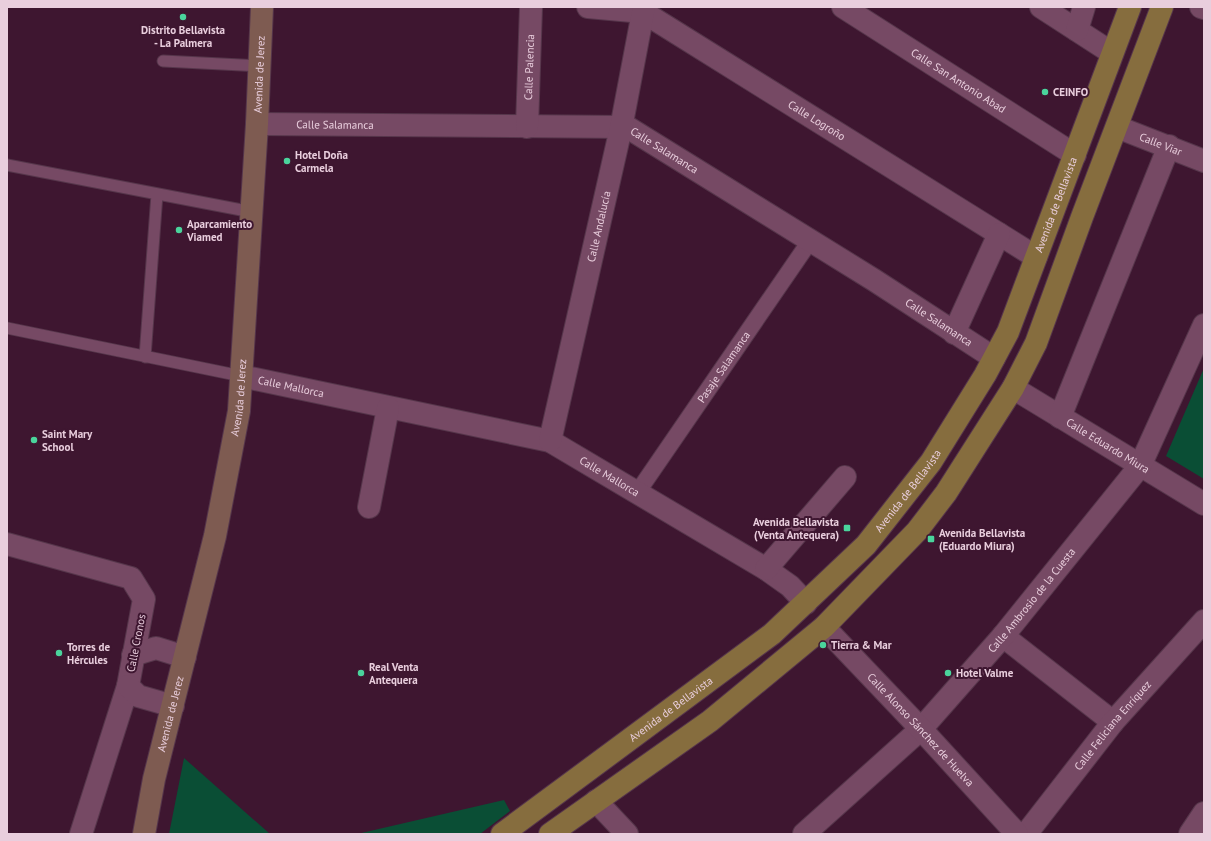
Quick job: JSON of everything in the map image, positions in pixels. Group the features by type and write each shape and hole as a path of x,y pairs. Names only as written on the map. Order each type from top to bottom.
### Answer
{"main road":[{"name":"Avenida de Jerez","path":"144,834 154,779 215,536 239,411 252,212 262,7"},
{"name":"Avenida de Bellavista","path":"502,834 772,634 866,545 931,462 994,358 1008,332 1130,7"},
{"path":"550,834 710,721 824,627 917,531 946,493 1013,388 1044,323 1082,217 1162,7"},
{"name":"Avenida de Jerez","path":"151,834 154,779"}],"street":[{"name":"Calle Palencia","path":"527,127 531,7"},
{"name":"Calle Logroño","path":"588,7 644,9 1036,257"},
{"name":"Calle San Antonio Abad","path":"843,7 1075,155"},
{"path":"1041,7 1112,53"},
{"path":"1076,30 1084,7"},
{"name":"Calle Andalucía","path":"550,441 621,128 644,9"},
{"name":"Calle Salamanca","path":"257,124 627,127 994,358"},
{"name":"Calle Viar","path":"1117,127 1170,146 1204,161"},
{"path":"1060,417 1170,146"},
{"path":"954,332 999,234"},
{"name":"Pasaje Salamanca","path":"637,493 810,241"},
{"name":"Calle Ambrosio de la Cuesta","path":"804,834 921,729 1003,636 1140,466 1204,324"},
{"name":"Calle Mallorca","path":"241,376 550,441 766,569 790,586 806,603"},
{"name":"Calle Eduardo Miura","path":"1013,388 1204,504"},
{"path":"368,507 388,408"},
{"path":"766,569 845,476"},
{"name":"Calle Cronos","path":"7,544 131,578 144,600 128,686 81,834"},
{"name":"Calle Feliciana Enríquez","path":"1026,834 1113,722 1204,621"},
{"name":"Calle Alonso Sánchez de Huelva","path":"824,627 921,729 1017,834"},
{"path":"1003,636 1113,722"},
{"path":"133,655 156,648 185,657"},
{"path":"128,686 138,696 172,706"},
{"path":"596,801 627,834"},
{"path":"1190,834 1204,813"}],"lane":[{"path":"163,61 260,66"},
{"path":"7,164 252,212"},
{"path":"145,357 157,194"},
{"path":"7,328 241,376"}],"green space":[{"path":"1204,368 1204,479 1166,456"},
{"path":"184,758 270,834 169,834"},
{"path":"504,800 510,811 480,834 357,834"}],"place":[{"name":"Distrito Bellavista - La Palmera","path":"183,17"},
{"name":"CEINFO","path":"1045,92"},
{"name":"Hotel Doña Carmela","path":"287,161"},
{"name":"Aparcamiento Viamed","path":"179,230"},
{"name":"Saint Mary School","path":"34,440"},
{"name":"Avenida Bellavista (Venta Antequera)","path":"847,528"},
{"name":"Avenida Bellavista (Eduardo Miura)","path":"931,539"},
{"name":"Tierra & Mar","path":"823,645"},
{"name":"Torres de Hércules","path":"59,653"},
{"name":"Real Venta Antequera","path":"361,673"},
{"name":"Hotel Valme","path":"948,673"}]}
